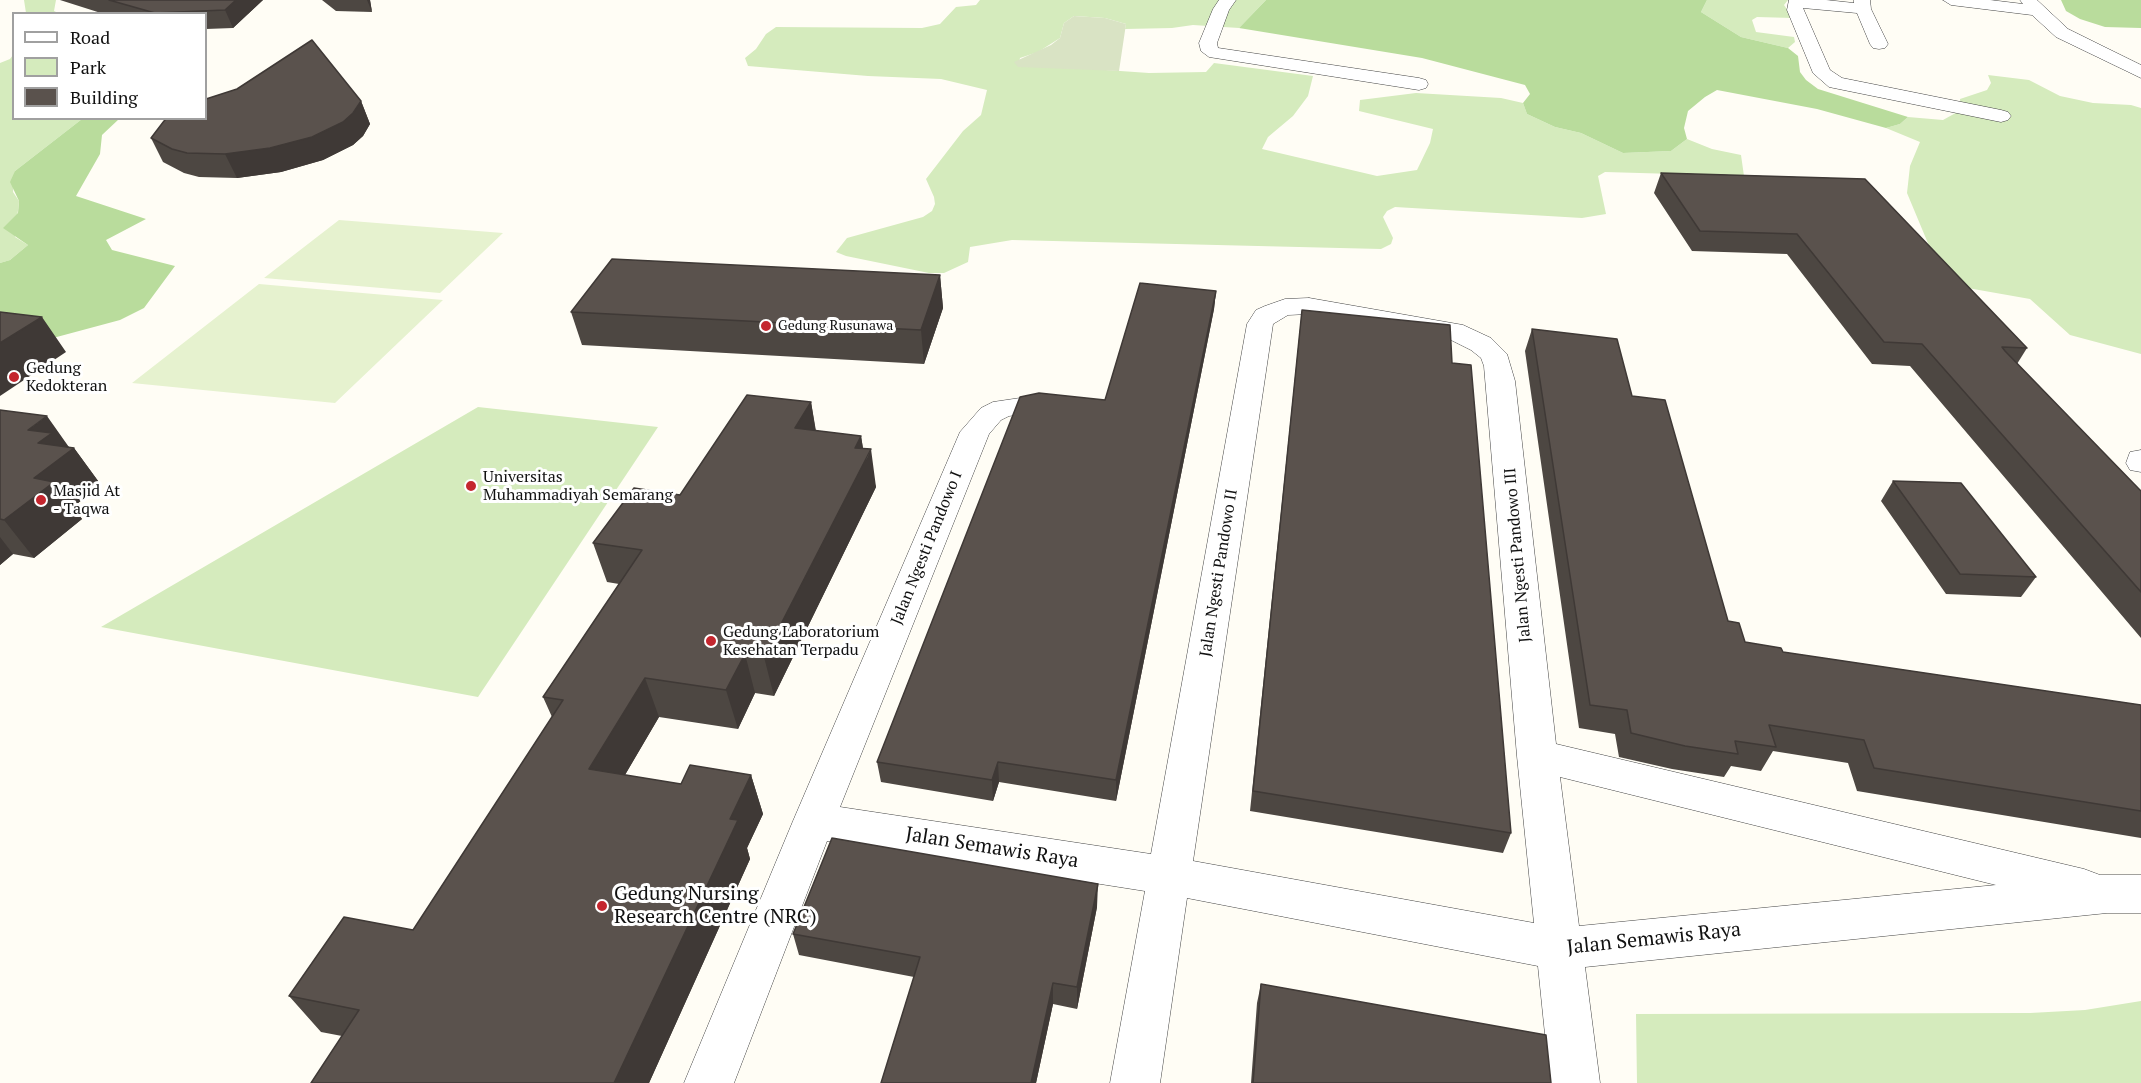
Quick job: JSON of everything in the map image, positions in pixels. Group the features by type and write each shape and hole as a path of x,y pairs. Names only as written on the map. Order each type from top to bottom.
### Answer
{"street":[{"path":"1228,0 1221,9 1208,43 1210,51 1419,84"},
{"path":"1951,0 2033,6 2062,33 2141,72"},
{"path":"1879,44 1862,4 1796,4 1795,10 1822,73 1836,83 2001,116"},
{"name":"Jalan Ngesti Pandowo III","path":"1309,306 1454,331 1469,336 1493,354 1502,381 1537,756 1575,1083"},
{"name":"Jalan Ngesti Pandowo II","path":"1170,876 1260,324 1265,316 1274,311 1285,307 1309,306"},
{"name":"Jalan Ngesti Pandowo I","path":"709,1083 814,821 975,432 991,414 1002,408 1027,406"},
{"name":"Jalan Semawis Raya","path":"1537,756 2124,894"},
{"name":"Jalan Semawis Raya","path":"814,821 1170,876 1559,949 2124,894"},
{"path":"1135,1083 1170,876"}],"green space":[{"path":"24,0 56,0 54,11 56,12 26,12"},
{"path":"980,0 1266,0 1239,28 1193,25 1125,29 1126,24 1105,18 1074,16 1064,23 1060,38 1038,52 1020,58 1018,67 1063,67 1149,73 1206,72 1214,63 1313,76 1308,96 1293,116 1268,137 1262,149 1377,176 1417,170 1430,143 1433,129 1359,111 1360,100 1416,93 1501,98 1523,103 1527,114 1555,127 1581,133 1623,153 1671,151 1687,139 1712,149 1741,155 1744,176 1605,172 1598,176 1606,214 1582,218 1395,207 1387,211 1383,217 1393,238 1391,244 1381,249 1012,240 970,247 968,262 944,273 929,273 836,252 847,238 923,217 932,211 935,204 934,197 926,179 963,131 981,115 987,90 941,79 868,76 748,66 745,58 756,49 766,34 776,27 922,28 940,24 956,7 976,5"},
{"path":"1266,0 1707,0 1701,12 1741,37 1788,48 1798,56 1800,72 1818,89 1908,117 1900,124 1886,128 1817,109 1717,90 1688,111 1684,128 1687,139 1671,151 1623,153 1581,133 1555,127 1527,114 1523,103 1530,94 1525,85 1422,58 1239,28"},
{"path":"1707,0 1788,0 1784,5 1793,18 1757,17 1752,20 1756,32 1794,37 1795,42 1788,48 1741,37 1701,12"},
{"path":"2061,0 2141,0 2141,28 2105,27 2080,19 2066,11"},
{"path":"1074,16 1105,18 1126,24 1119,71 1018,67 1014,62 1051,45 1060,38 1064,23"},
{"path":"12,56 12,120 81,120 15,171 13,192 19,201 15,237 28,245 10,260 0,263 0,63"},
{"path":"1988,75 2029,80 2060,96 2093,103 2131,105 2141,108 2141,354 2070,335 2030,299 1945,284 1907,193 1910,166 1920,142 1886,128 1900,124 1908,117 1943,120 1961,110 1960,99 1987,90 1991,83"},
{"path":"81,120 118,120 102,135 100,154 76,196 146,219 106,240 112,250 175,266 144,308 120,320 53,338 0,317 0,263 10,260 28,245 3,228 18,213 19,201 10,182 15,171"},
{"path":"339,220 503,233 440,293 264,278"},
{"path":"259,284 443,300 335,403 132,383"},
{"path":"478,407 658,427 478,697 101,627"},
{"path":"2141,1001 2141,1083 1637,1083 1636,1014 2030,1013 2085,1010"}],"building":[{"path":"109,0 236,0 225,10 151,12"},
{"path":"312,40 361,101 343,122 312,137 270,148 225,154 187,153 172,149 151,138 165,120 207,120 207,99 237,89"},
{"path":"1661,173 1865,179 2027,348 2002,347 2141,491 2141,592 1922,344 1884,342 1797,234 1700,231"},
{"path":"612,259 940,275 921,330 571,312"},
{"path":"1140,283 1216,291 1116,780 998,762 992,780 877,762 1020,397 1039,393 1105,400"},
{"path":"1302,310 1450,325 1452,363 1471,365 1511,833 1253,791"},
{"path":"0,312 42,317 0,343"},
{"path":"1532,329 1617,339 1632,396 1665,400 1728,621 1739,623 1745,642 1781,648 1783,652 2141,705 2141,811 1874,768 1864,740 1769,725 1776,747 1735,741 1738,754 1685,746 1631,733 1627,710 1590,705"},
{"path":"747,395 811,402 795,428 861,436 855,448 871,449 764,657 745,654 726,690 645,678 589,769 681,784 690,765 751,775 730,819 738,820 614,1083 311,1083 359,1010 289,996 344,917 413,930 563,700 543,697 642,550 593,543 634,488 680,495"},
{"path":"0,410 47,416 28,430 52,433 38,443 74,448 34,478 54,482 4,520 0,519"},
{"path":"1893,481 1961,483 2036,577 1960,574"},
{"path":"832,838 1098,884 1077,987 1053,983 1031,1083 881,1083 920,957 793,934"},
{"path":"1261,984 1546,1035 1551,1083 1253,1083"}],"place":[{"name":"Gedung Rusunawa","path":"766,326"},
{"name":"Gedung Kedokteran","path":"14,377"},
{"name":"Universitas Muhammadiyah Semarang","path":"471,486"},
{"name":"Masjid At - Taqwa","path":"41,500"},
{"name":"Gedung Laboratorium Kesehatan Terpadu","path":"711,641"},
{"name":"Gedung Nursing Research Centre (NRC)","path":"602,906"}]}
